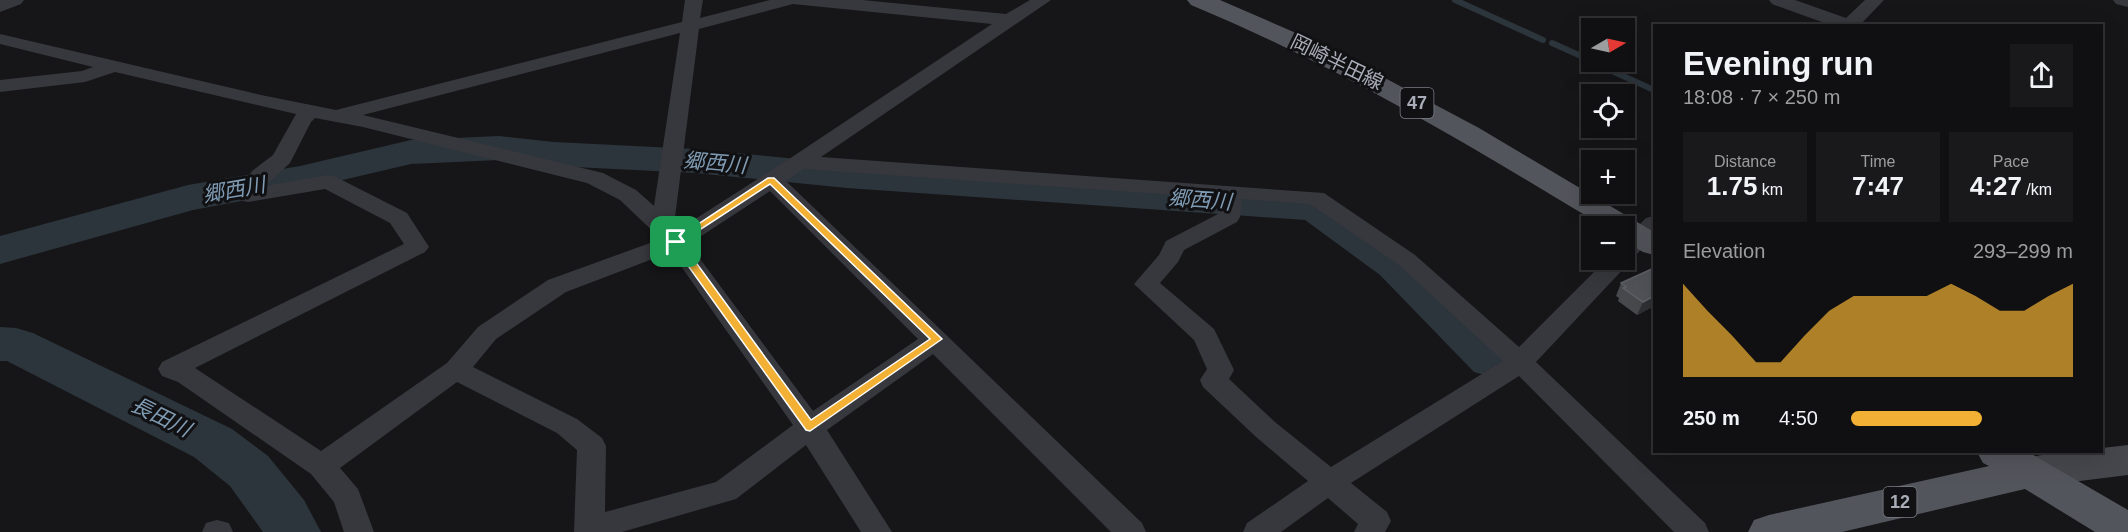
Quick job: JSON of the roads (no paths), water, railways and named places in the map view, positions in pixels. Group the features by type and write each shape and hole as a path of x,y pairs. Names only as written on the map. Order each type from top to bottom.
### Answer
{"main road":[{"name":"岡崎半田線","path":"1199,0 1238,15 1336,60 1413,100 1637,235"},
{"path":"1999,453 2128,531"},
{"path":"2031,472 2128,460"},
{"name":"12","path":"1769,532 2031,472"}],"street":[{"path":"0,7 15,0"},
{"path":"669,234 689,24 694,0"},
{"path":"359,532 347,497 321,466 187,375 171,369 417,247 399,218 328,182 239,199 260,176 282,158 302,119 790,0"},
{"path":"796,0 850,3 1009,20"},
{"path":"321,466 456,370 487,333 557,286 669,234 800,162 1042,0"},
{"path":"1778,0 1845,24"},
{"path":"1849,24 1875,0"},
{"path":"2122,0 2128,2"},
{"path":"0,39 363,121 595,178 628,195 669,234 810,427 877,532"},
{"path":"0,86 86,76 116,65"},
{"path":"800,162 1316,198 1407,260 1520,362 1694,532"},
{"path":"771,179 1131,532"},
{"path":"1232,192 1229,217 1174,246 1170,257 1146,284 1205,335 1221,370 1214,380 1328,483 1376,521 1369,532"},
{"path":"1258,532 1328,483 1492,382 1520,362 1609,270"},
{"path":"456,370 567,426 592,446 589,531 725,491 810,427 936,339"}],"waterway":[{"path":"1455,0 1543,40"},
{"path":"1552,43 1581,56"},
{"path":"1614,72 1653,90"},
{"name":"郷西川","path":"0,250 188,198 300,178 411,152 499,148 554,154 695,161 847,176 1316,208 1396,265 1492,360"},
{"name":"長田川","path":"0,344 16,345 213,443 249,471 284,516 292,532"}]}
